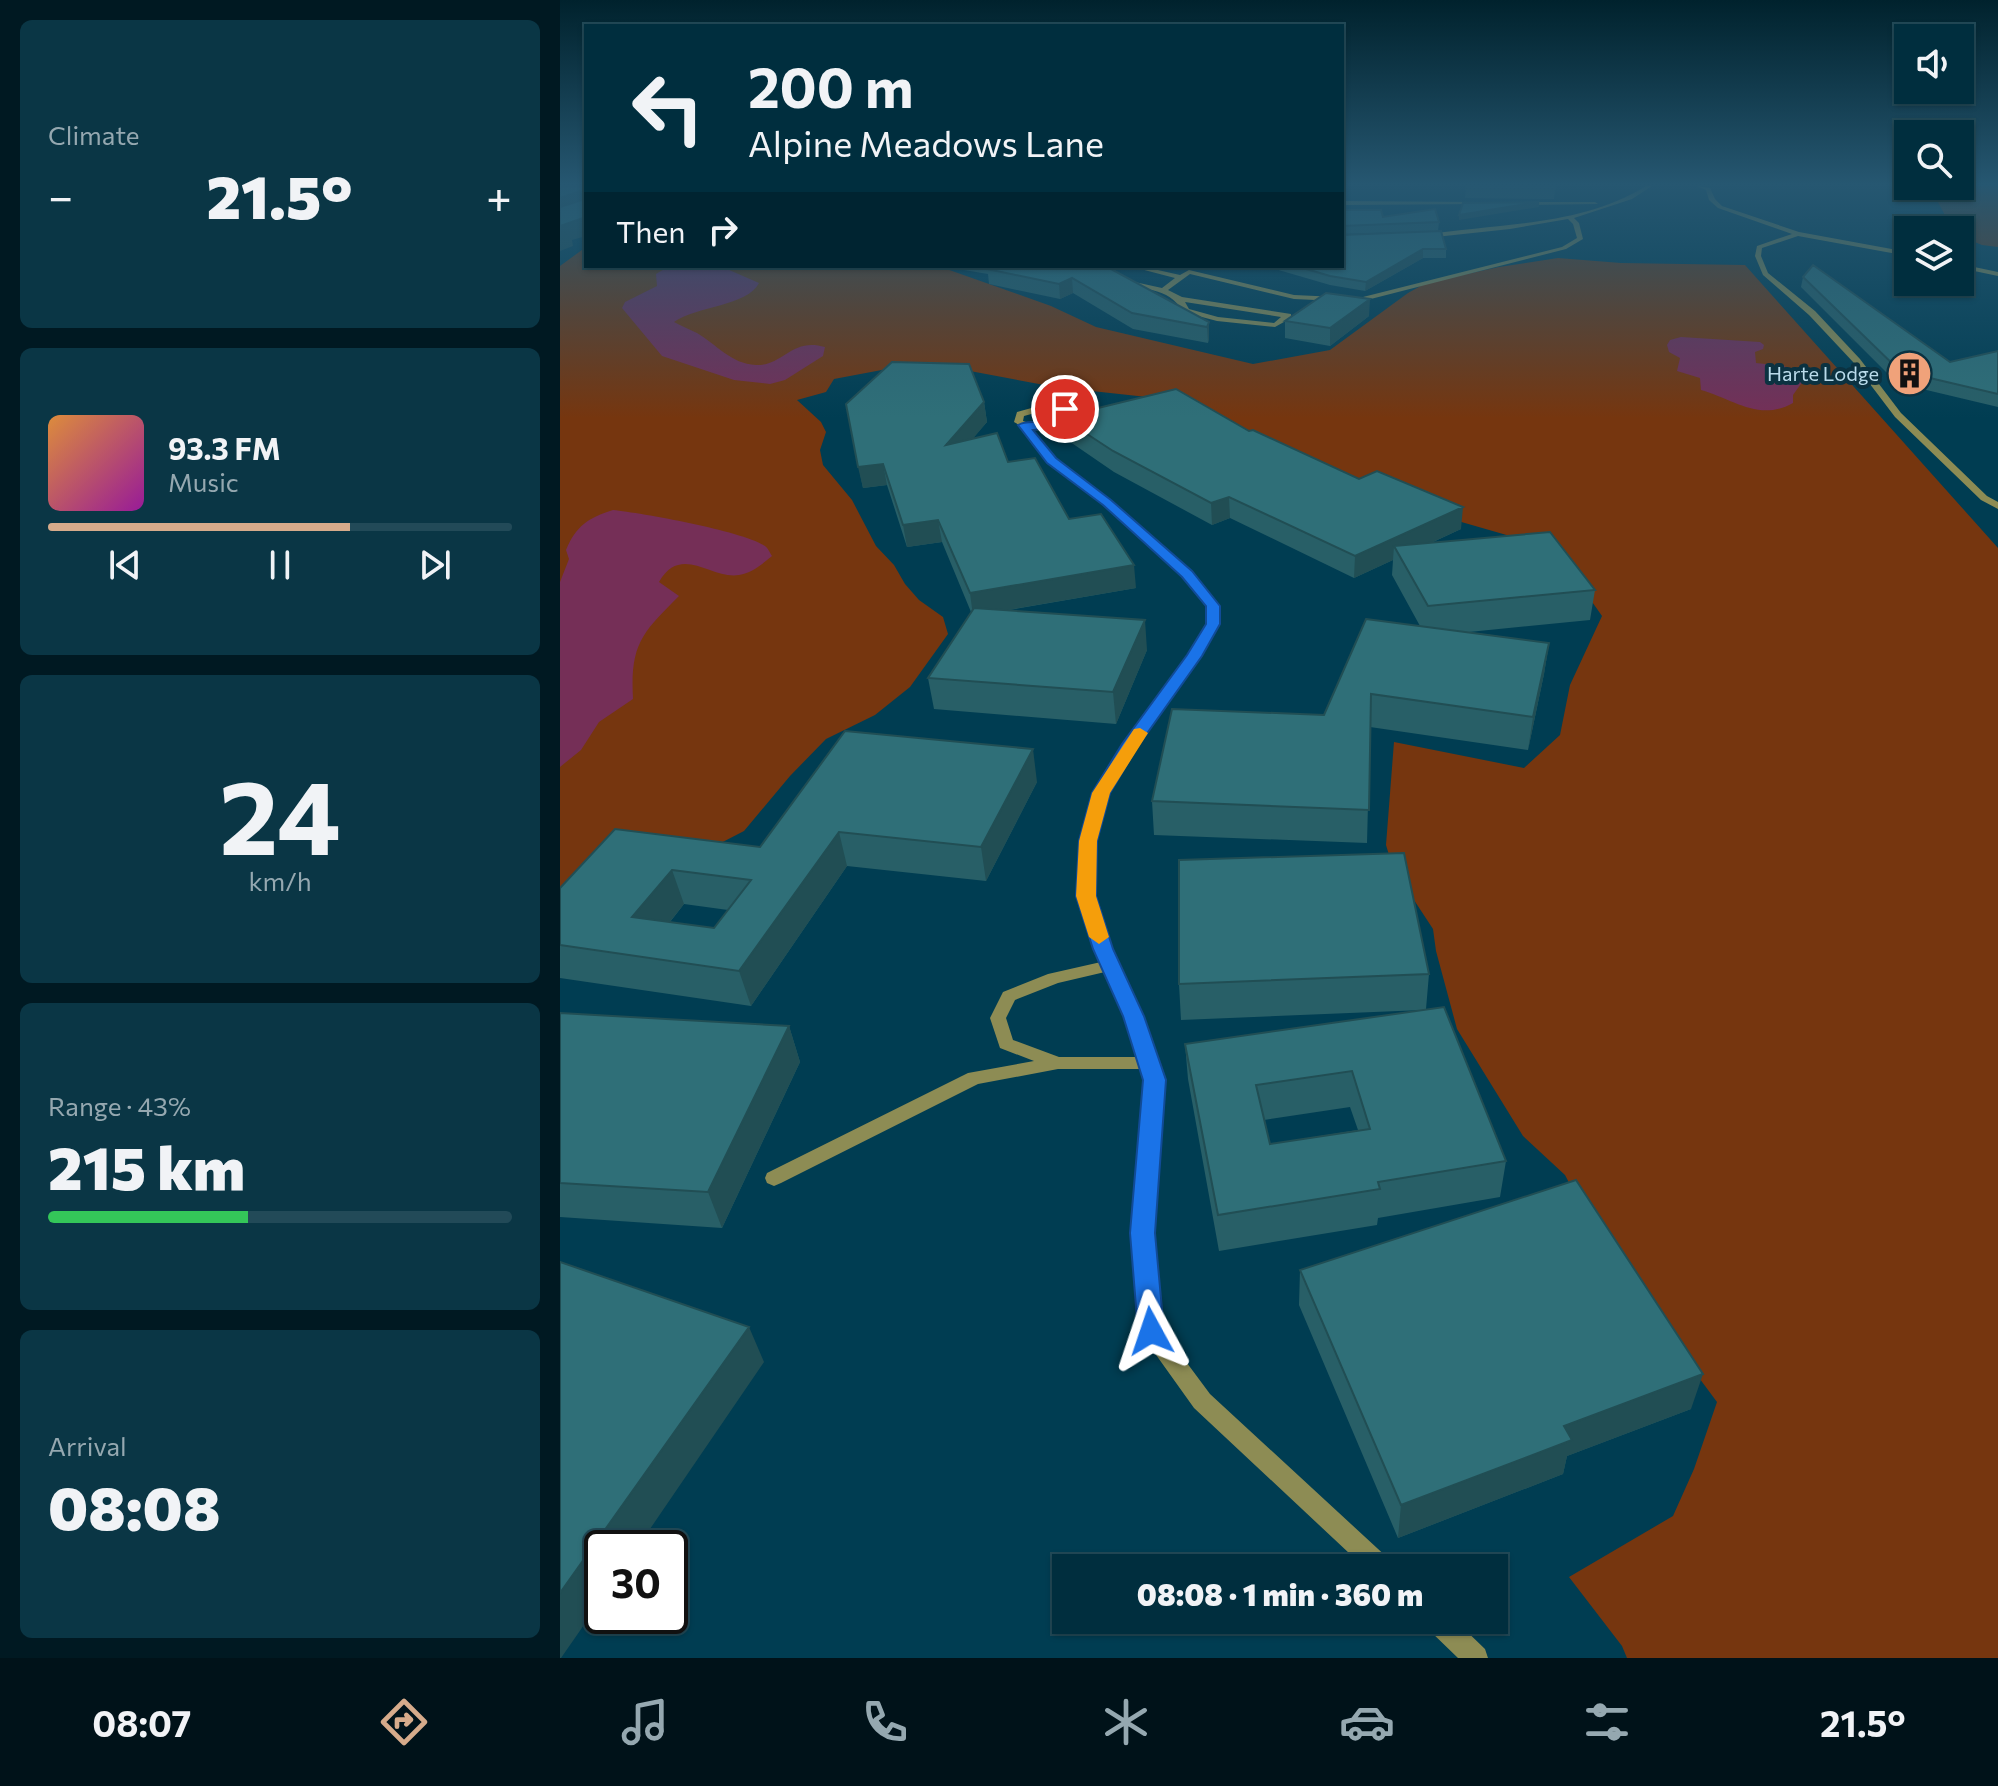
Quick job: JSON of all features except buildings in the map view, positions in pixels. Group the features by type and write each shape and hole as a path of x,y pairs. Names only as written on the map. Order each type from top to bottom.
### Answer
{"street":[{"path":"1189,272 1289,298 1324,302 1359,300 1503,263"},
{"path":"1761,263 1765,274 1812,313 1857,361 1898,415 1984,498 1998,506"},
{"path":"1140,268 1182,278"},
{"path":"1163,290 1198,268"},
{"path":"1974,269 1998,274"},
{"path":"1107,278 1163,290 1180,299 1288,316 1275,325 1217,319 1186,310 1180,299"},
{"path":"1024,425 1054,426 1072,416 1065,409 1036,408 1020,414 1018,422 1024,425 1051,460 1107,503 1187,574 1213,606 1213,624 1195,656 1128,748 1101,793 1088,841 1086,896 1155,1080 1142,1233 1151,1331 1202,1401 1367,1554"},
{"path":"1058,1063 1006,1044 998,1018 1009,996 1054,978 1110,965"},
{"path":"774,1178 974,1078 1058,1063 1150,1063"},
{"path":"1451,1634 1476,1658"}],"shaded area":[{"path":"584,263 584,268 944,268 1051,306 1096,327 1253,364 1330,350 1426,283 1499,267 1523,263 1745,265 1998,548 1998,1658 1627,1658 1622,1646 1569,1577 1673,1516 1694,1469 1717,1402 1604,1250 1565,1175 1523,1136 1457,1029 1433,929 1393,868 1386,845 1394,742 1524,768 1560,735 1570,685 1602,616 1569,569 1510,536 1451,519 1156,398 1055,387 954,368 887,369 834,379 826,392 797,400 821,422 826,432 820,450 823,465 852,500 876,546 894,565 905,584 919,600 943,617 948,634 910,687 875,715 826,739 744,831 713,847 560,891 560,266"},
{"path":"666,268 725,268 759,283 744,297 674,322 697,333 739,361 765,364 796,349 814,345 825,347 823,356 785,380 770,384 734,380 662,356 622,308 625,302 657,286 656,274"},
{"path":"1681,337 1760,342 1764,345 1763,349 1755,352 1756,363 1784,366 1799,374 1803,381 1793,395 1793,403 1781,408 1757,410 1701,390 1700,378 1677,371 1680,358 1669,352 1667,345 1670,340"},
{"path":"613,510 736,534 765,546 772,556 753,570 739,575 687,564 677,565 668,571 659,582 679,596 647,630 636,652 633,699 599,722 581,750 560,767 560,582 569,559 566,550 584,524"}],"slow traffic":[{"path":"1099,937 1086,896 1088,841 1101,793 1140,733"}],"place":[{"name":"Harte Lodge","path":"1910,374"}],"route":[{"path":"1065,409 1072,416 1063,424 1043,428 1024,425 1051,460 1107,503 1187,574 1213,606 1213,624 1195,656 1128,748 1101,793 1088,841 1086,896 1103,949 1133,1016 1155,1080 1142,1233 1151,1331"}]}
